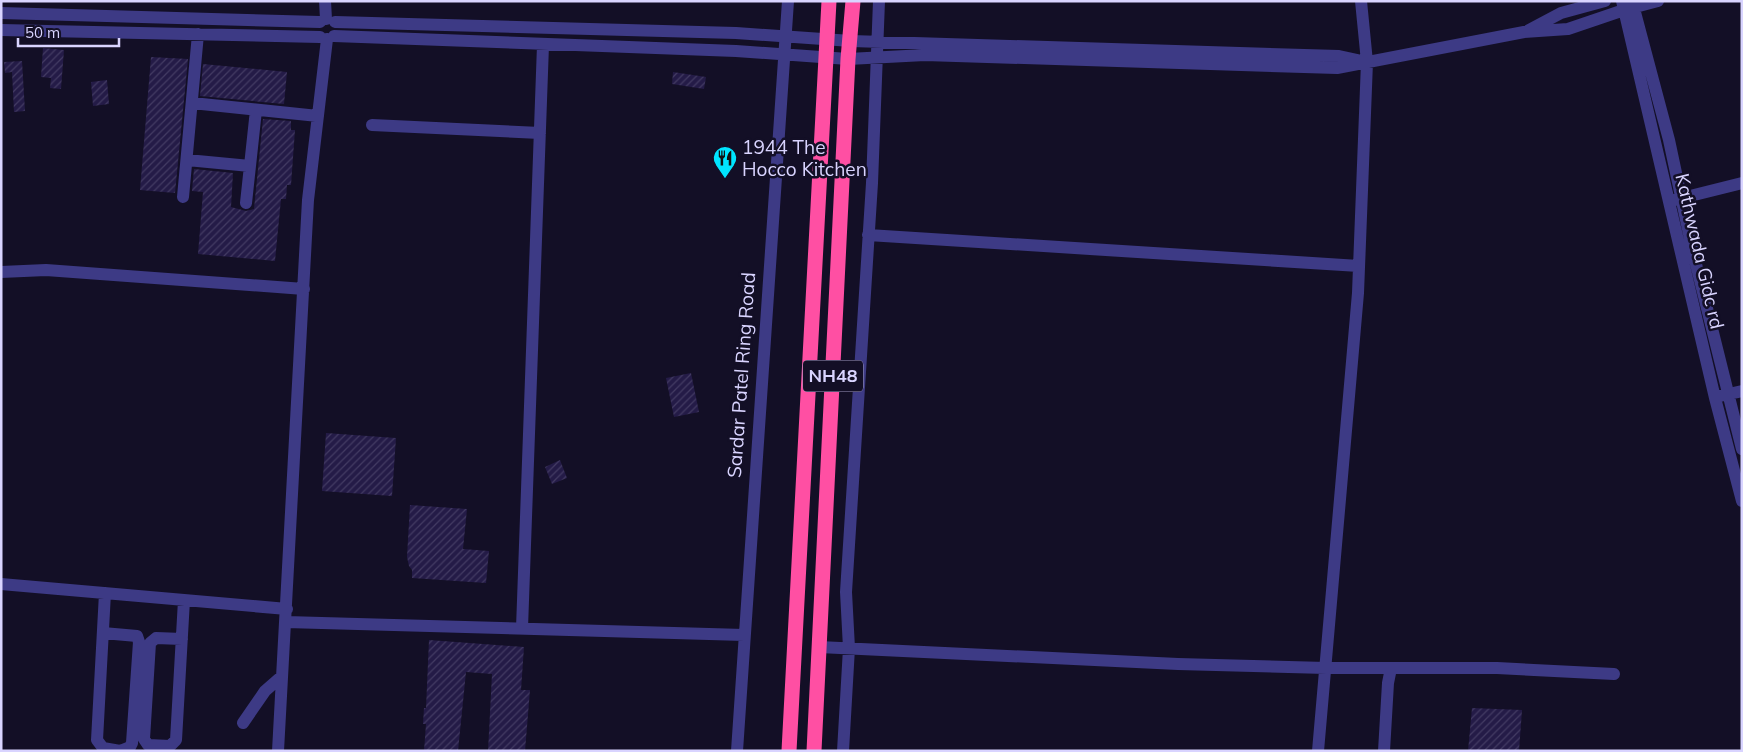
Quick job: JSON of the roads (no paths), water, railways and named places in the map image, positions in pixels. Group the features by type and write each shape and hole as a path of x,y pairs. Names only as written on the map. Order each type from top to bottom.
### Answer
{"highway":[{"name":"NH48","path":"789,751 829,1"},
{"name":"NH48","path":"814,751 848,59 853,1"}],"street":[{"path":"326,1 327,21 317,31 327,37"},
{"name":"Sardar Patel Ring Road","path":"737,751 788,1"},
{"path":"843,751 849,648 846,592 868,235 879,1"},
{"path":"1318,751 1359,266 1367,62 1361,1"},
{"path":"1524,32 1560,13 1604,1"},
{"path":"1,30 327,37 783,54 848,59 925,55 1337,68 1524,32 1568,29 1628,5 1658,1"},
{"name":"Kathwada Gidc rd","path":"1628,5 1721,396 1742,501"},
{"path":"1,13 327,21 786,36 876,42 1339,56 1367,62"},
{"path":"278,751 308,200 327,37 338,28 327,21"},
{"path":"183,197 198,34"},
{"path":"522,628 543,45"},
{"path":"192,103 318,116"},
{"path":"246,203 256,110"},
{"path":"372,125 540,133"},
{"path":"187,160 250,166"},
{"path":"1675,200 1742,183"},
{"path":"868,235 1359,266"},
{"path":"1,272 46,270 304,289"},
{"path":"1742,391 1721,396 1742,450"},
{"path":"1,584 184,600 286,615 522,628 744,635"},
{"path":"103,633 137,636 139,642 132,743 130,747 120,751 103,748 97,740 103,633 106,593"},
{"path":"182,639 156,638 150,643 144,739 148,745 170,746 176,740 182,639 184,600"},
{"path":"819,647 1178,664 1326,668 1497,668 1614,674"},
{"path":"1384,751 1388,683 1391,668"},
{"path":"244,723 265,690 281,677"}],"place":[{"name":"1944 The Hocco Kitchen","path":"725,179"}]}
